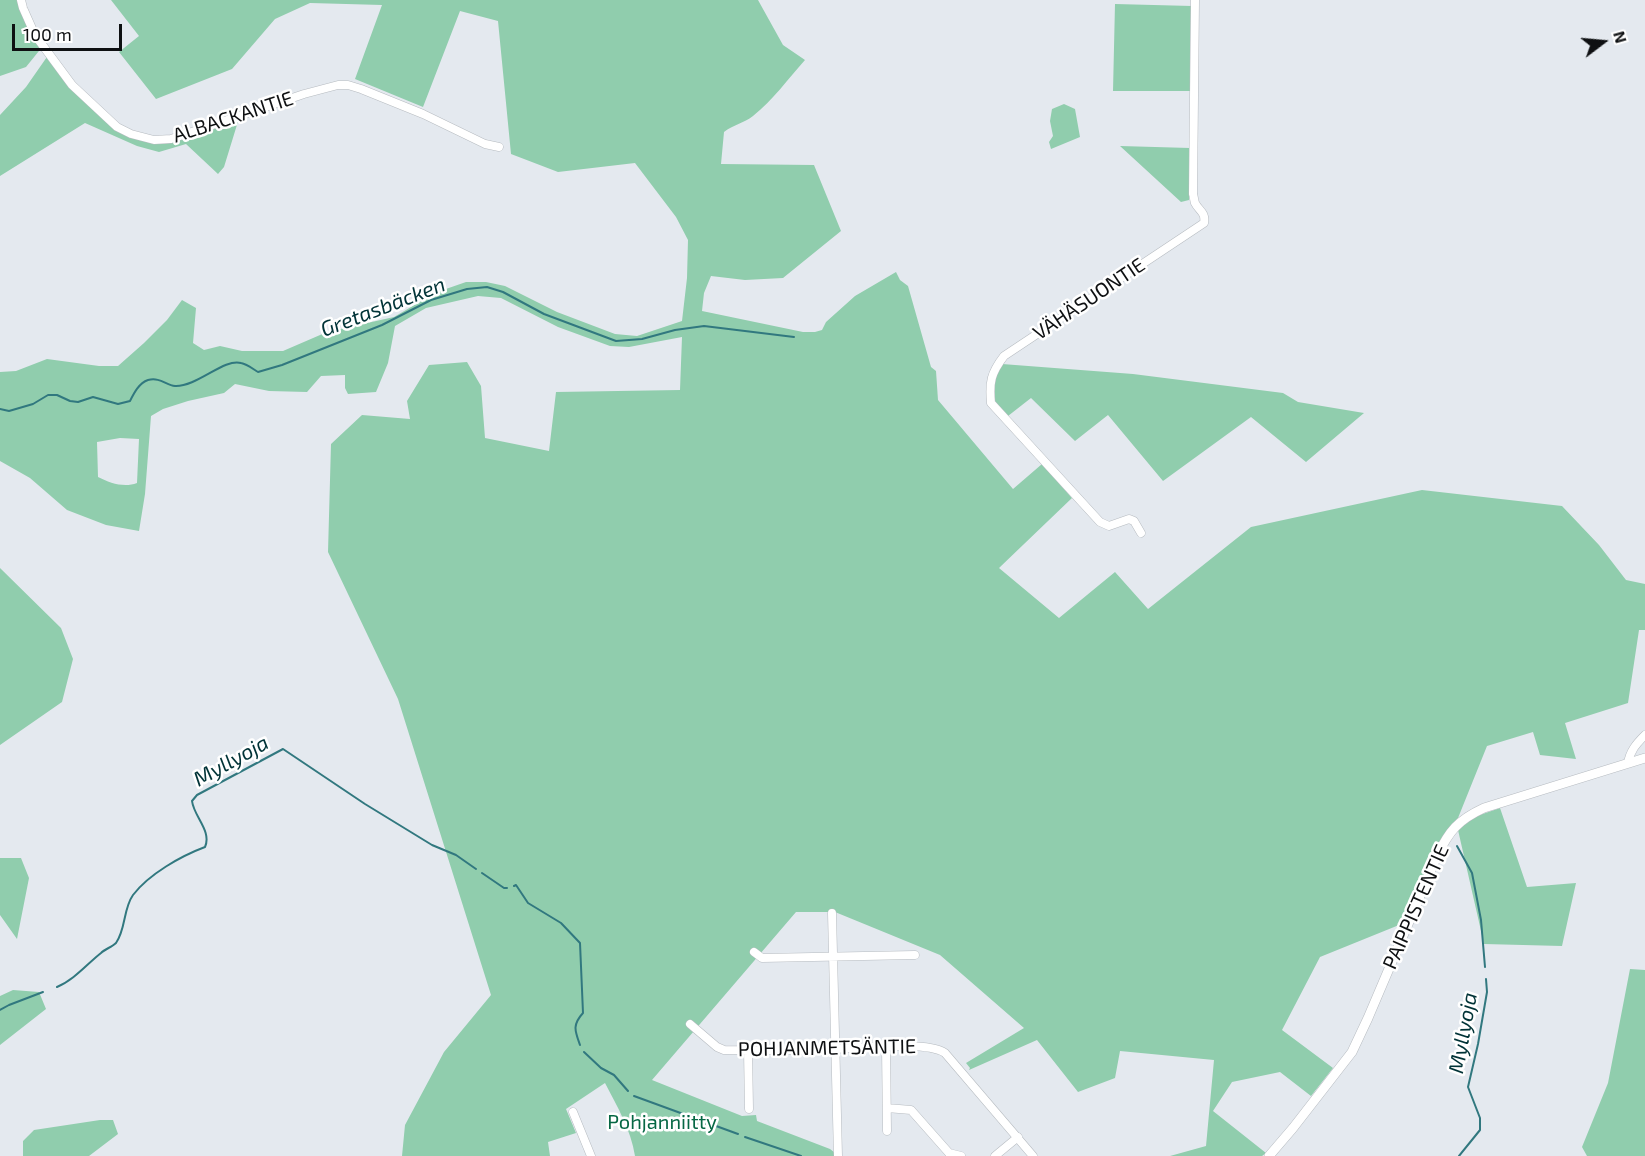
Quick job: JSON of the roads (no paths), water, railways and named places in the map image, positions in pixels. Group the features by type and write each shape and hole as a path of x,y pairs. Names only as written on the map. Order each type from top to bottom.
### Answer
{"street":[{"name":"ALBACKANTIE","path":"21,0 22,8 34,34 72,85 117,127 131,134 154,140 171,139 330,86 348,85 423,114 485,144 499,147"},
{"name":"VÄHÄSUONTIE","path":"1141,533 1134,521 1129,519 1109,526 1100,522 991,402 989,384 995,367 1004,356 1204,222 1203,212 1196,205 1193,194 1195,0"},
{"path":"1628,763 1629,755 1635,745 1645,735"},
{"name":"PAIPPISTENTIE","path":"1269,1156 1352,1052 1437,856 1455,826 1484,808 1645,758"},
{"path":"832,913 838,1156"},
{"path":"754,951 762,958 915,955"},
{"name":"POHJANMETSÄNTIE","path":"690,1024 717,1047 724,1050 886,1047 940,1049 1033,1156"},
{"path":"886,1047 887,1131"},
{"path":"748,1050 749,1109"},
{"path":"887,1108 911,1110 949,1153 961,1156"},
{"path":"573,1112 591,1156"},
{"path":"995,1156 1018,1137"}],"waterway":[{"name":"Gretasbäcken","path":"0,409 9,411 33,404 48,395 57,395 78,402 93,397 118,404 130,401 145,381 156,380 175,386 183,385 234,363 245,364 258,372 282,365 382,325 431,300 467,289 487,287 503,292 544,314 616,341 642,339 675,330 704,326 794,337"},
{"name":"Myllyoja","path":"57,987 116,943 130,901 140,887 166,866 205,847 206,835 192,801 197,795 283,749 365,804 432,845 456,855 476,869"},
{"name":"Myllyoja","path":"1457,846 1472,873 1481,920 1485,967"},
{"name":"Myllyoja","path":"482,873 507,888"},
{"name":"Myllyoja","path":"514,886 516,885 528,903 561,923 580,943 583,1013 577,1021 576,1028 580,1045"},
{"name":"Myllyoja","path":"1459,1156 1480,1130 1480,1118 1468,1087 1487,992 1486,979"},
{"name":"Myllyoja","path":"0,1010 43,992"},
{"name":"Myllyoja","path":"584,1052 601,1068 614,1075 628,1091"},
{"name":"Myllyoja","path":"634,1096 738,1134"},
{"name":"Myllyoja","path":"745,1137 801,1156"}],"park label":[{"name":"Pohjanniitty","path":"662,1122"}]}
